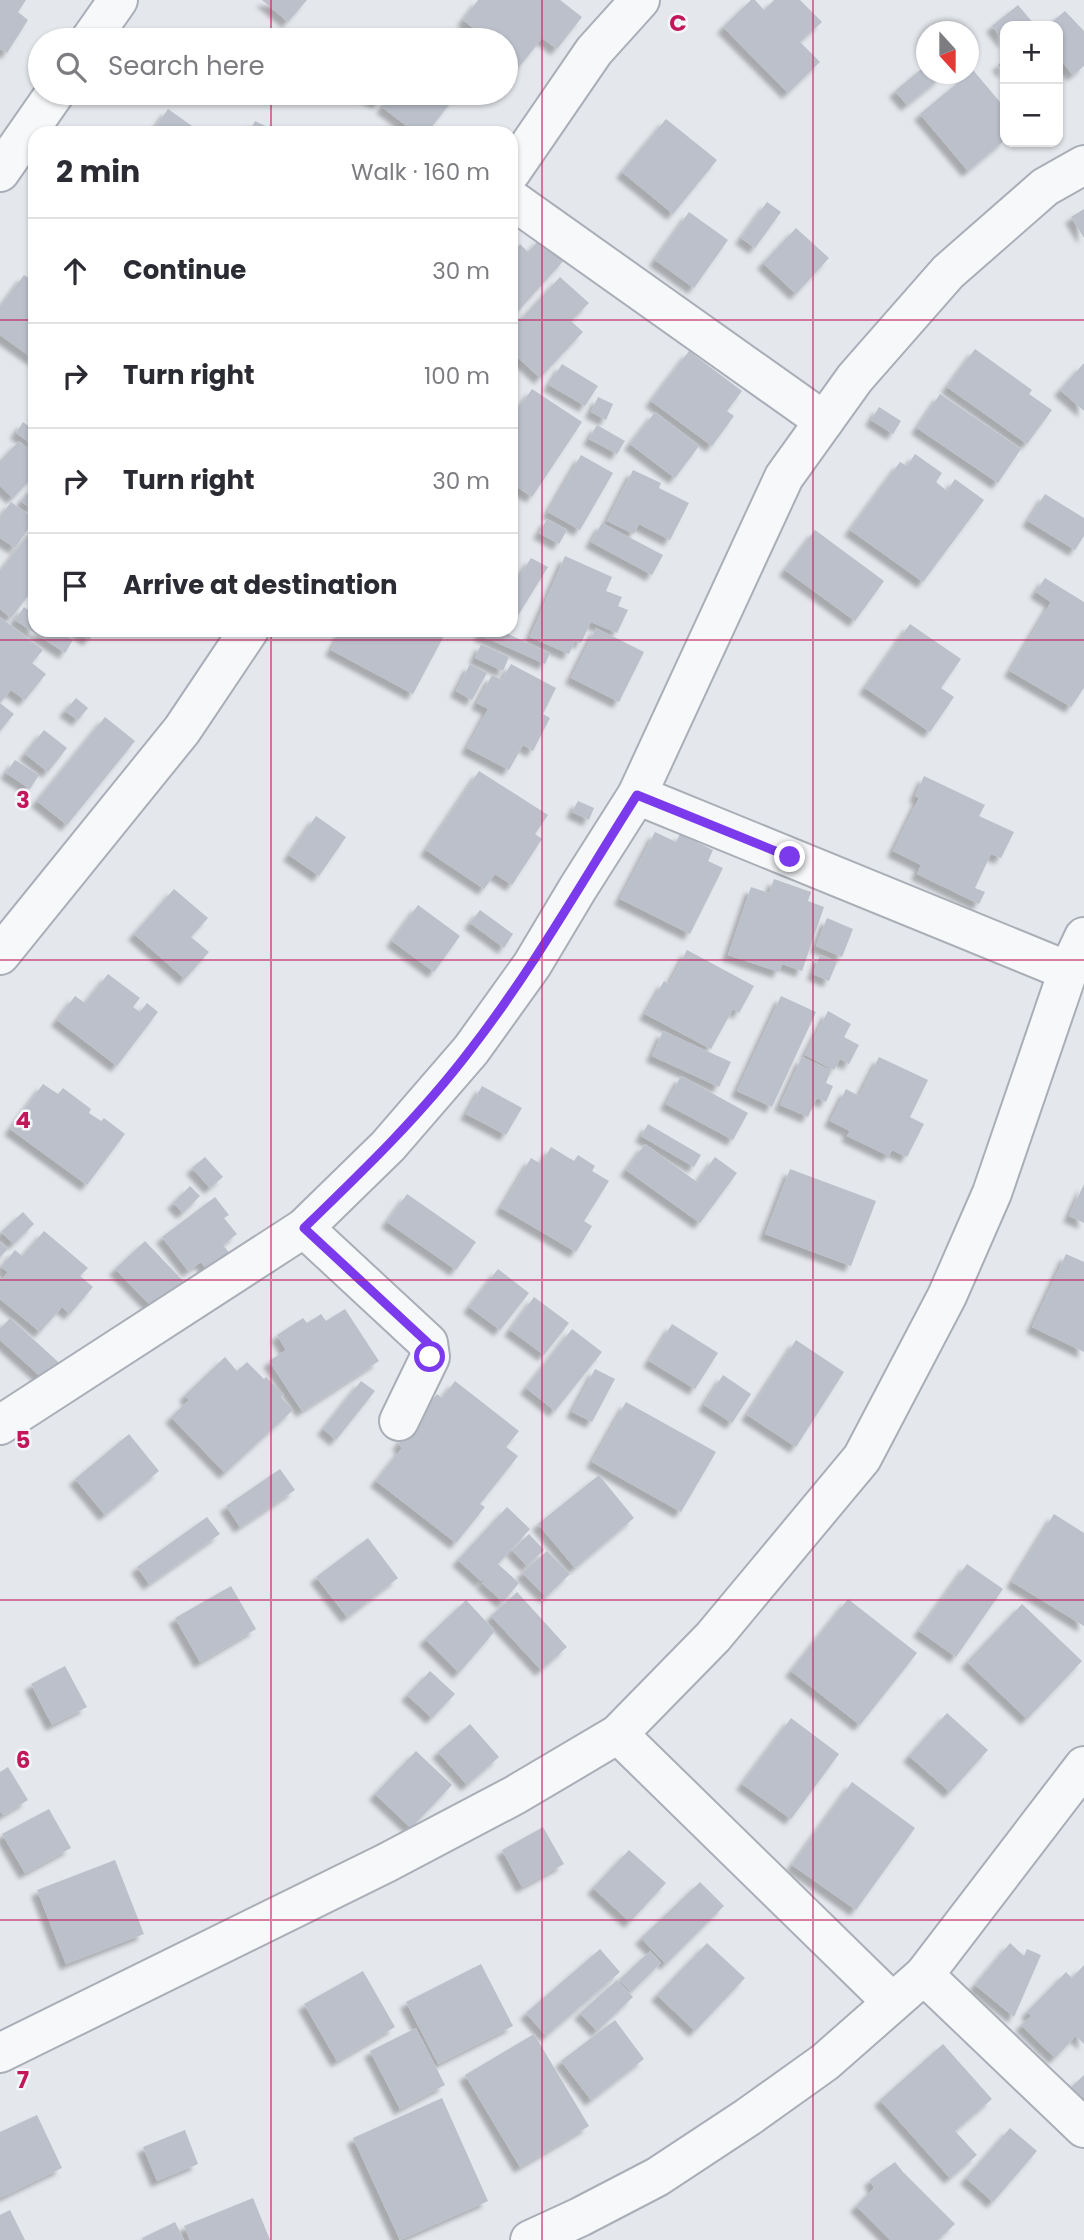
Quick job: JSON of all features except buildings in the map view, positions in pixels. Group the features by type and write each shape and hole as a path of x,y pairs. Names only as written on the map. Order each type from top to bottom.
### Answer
{"street":[{"path":"518,162 594,51 640,0"},
{"path":"32,126 47,105"},
{"path":"0,172 28,132"},
{"path":"0,1425 304,1228 388,1146 471,1050 532,965 637,795 784,477 856,378 948,272 1045,187 1084,164"},
{"path":"518,204 824,421"},
{"path":"0,955 182,730 244,637"},
{"path":"637,795 1068,971"},
{"path":"0,2053 387,1863 515,1795 618,1734 713,1637 862,1458 947,1296 992,1193 1068,971 1084,937"},
{"path":"304,1228 428,1343 430,1357 399,1421"},
{"path":"618,1734 892,2002"},
{"path":"530,2240 657,2178 825,2062 923,1975 1084,1766"},
{"path":"923,1975 1084,2128"}],"route":[{"path":"430,1357 428,1343 304,1228 388,1146 471,1050 532,965 637,795 790,857"}]}
